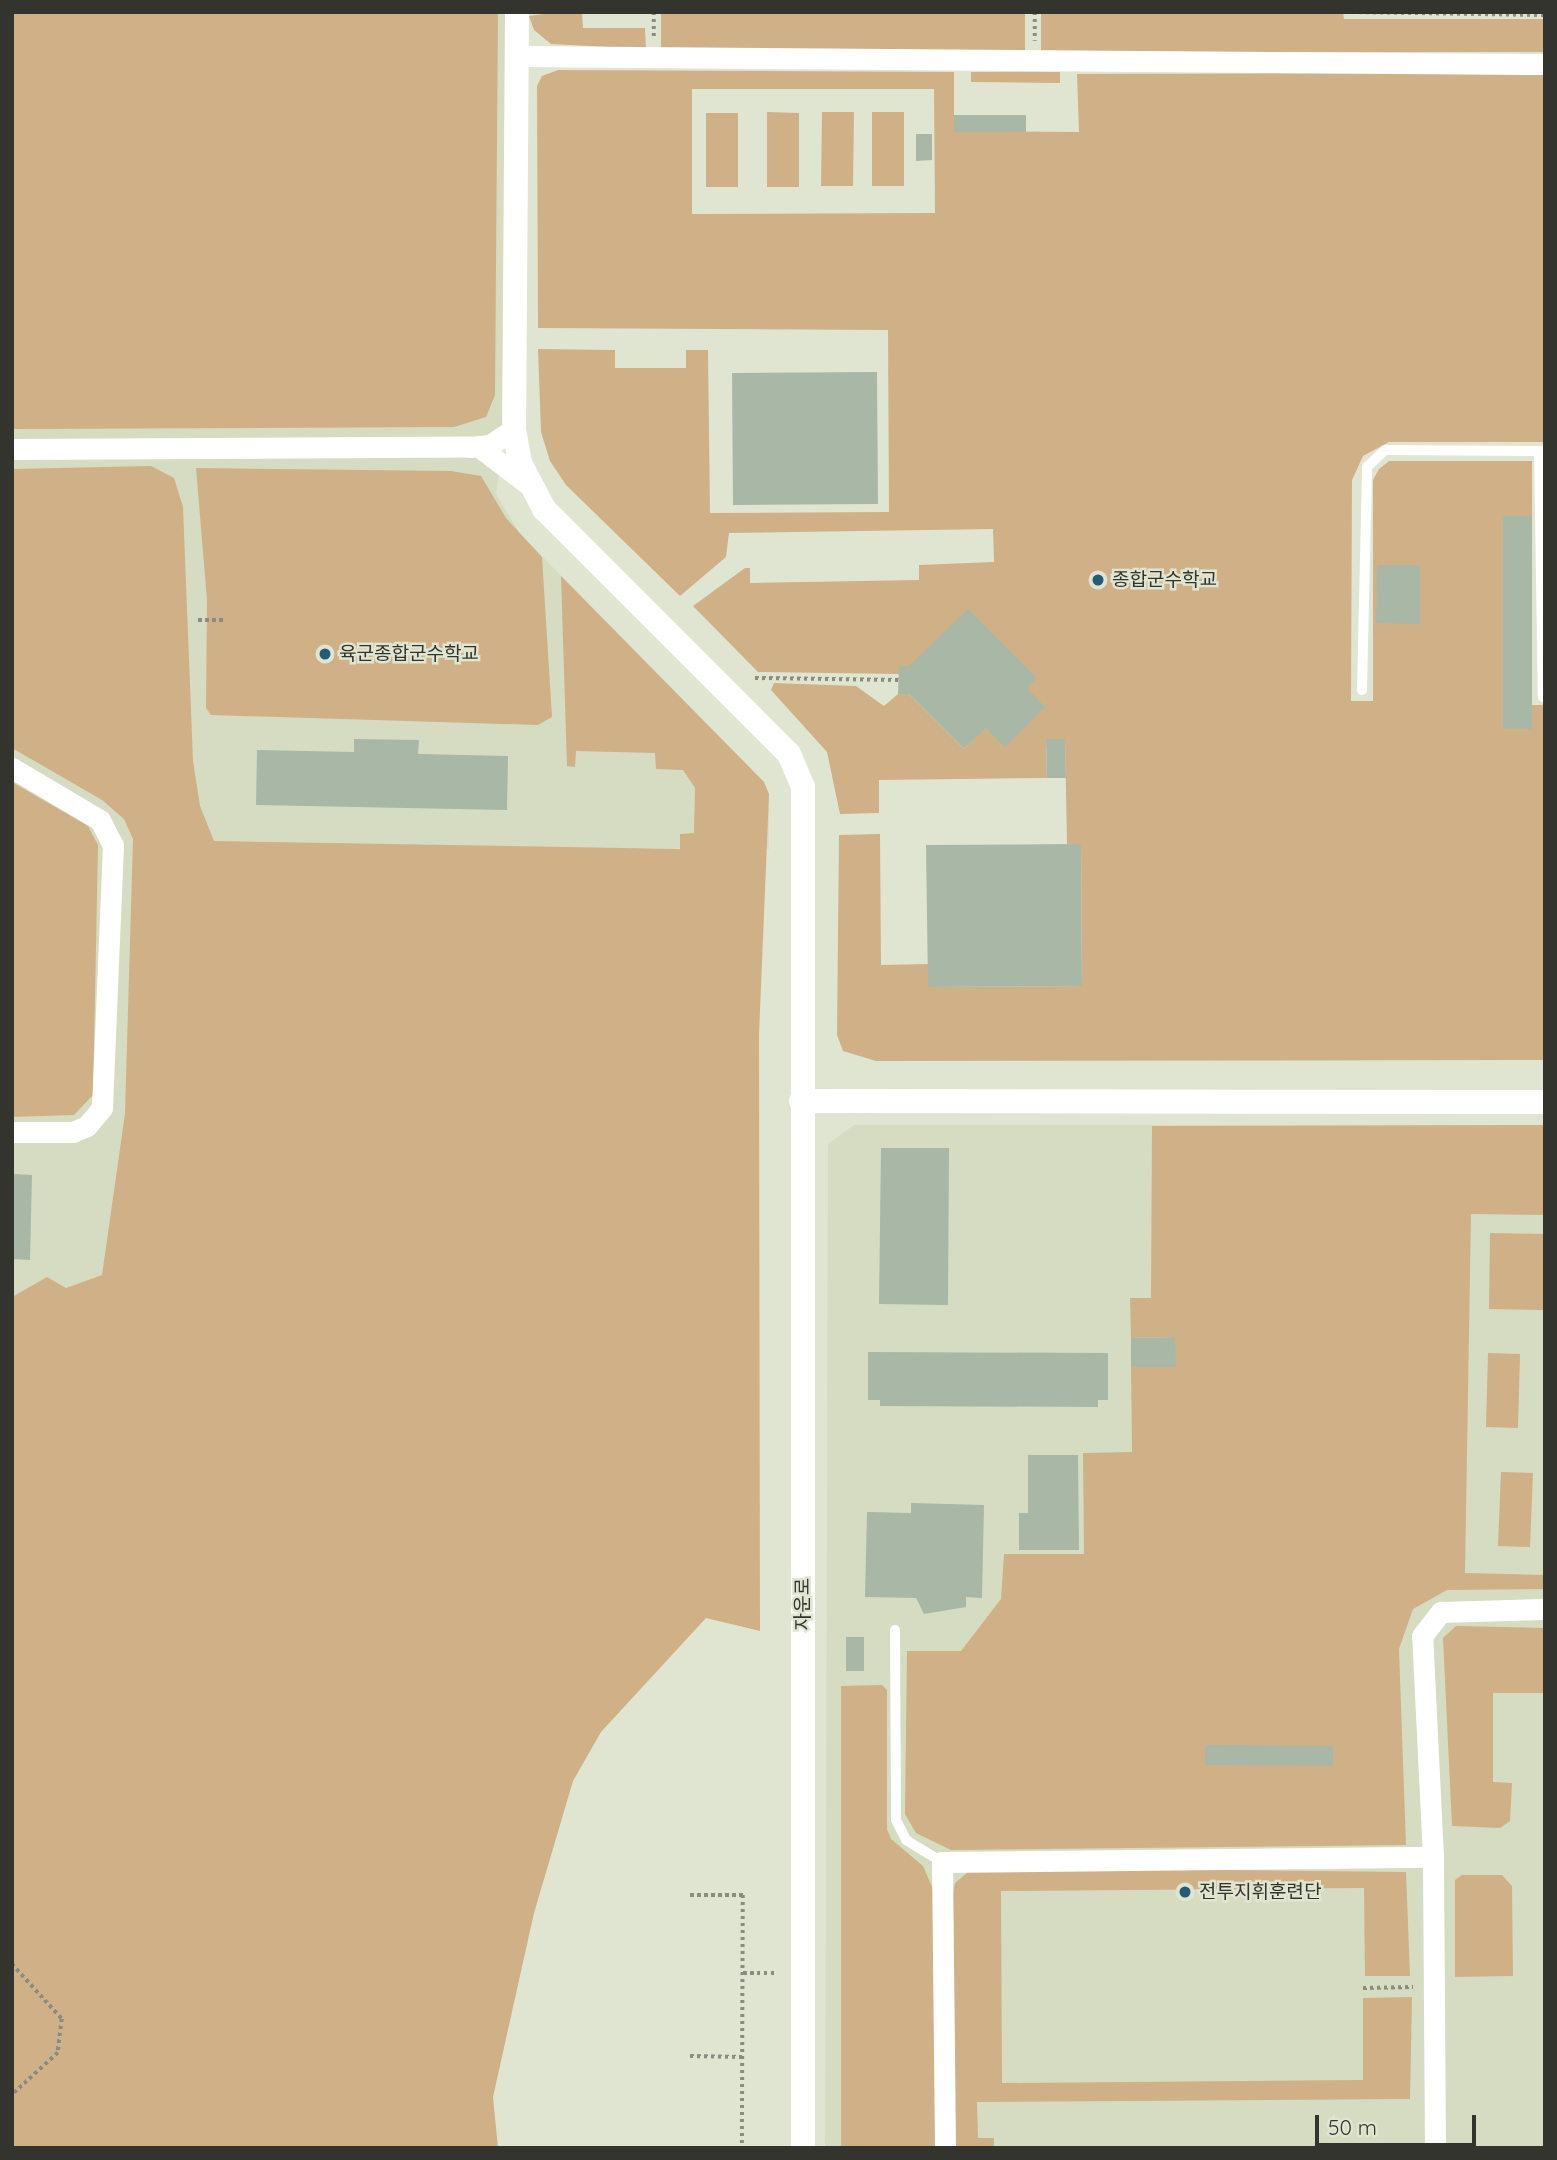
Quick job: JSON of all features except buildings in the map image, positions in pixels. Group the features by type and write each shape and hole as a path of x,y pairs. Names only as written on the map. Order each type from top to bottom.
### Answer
{"street":[{"path":"517,12 514,429 528,484"},
{"path":"516,56 1545,64"},
{"path":"12,449 479,447 514,429"},
{"path":"479,447 528,484"},
{"name":"자운로","path":"528,484 544,509 789,754 798,770 805,829 801,1101 803,2148"},
{"path":"12,768 100,820 113,845 102,1108 87,1126 73,1132 12,1132"},
{"path":"801,1101 1545,1102"},
{"path":"1435,2148 1433,1857 1422,1656 1427,1623 1441,1612 1460,1608 1545,1609"},
{"path":"944,2148 942,1862 1433,1857"}],"lane":[{"path":"1362,690 1367,467 1385,450 1542,451 1543,697"},
{"path":"895,1630 896,1821 906,1840 942,1862"}],"path":[{"path":"1035,12 1035,61"},
{"path":"1352,12 1545,15"},
{"path":"198,620 224,620"},
{"path":"755,678 899,680"},
{"path":"12,1762 12,1783"},
{"path":"690,1895 743,1895 741,2148"},
{"path":"12,1964 62,2019 58,2053 12,2095"},
{"path":"743,1973 774,1973"},
{"path":"1363,1988 1416,1987"},
{"path":"690,2056 742,2057"}],"shaded area":[{"name":"육군종합군수학교","path":"12,12 510,12 506,421 496,494 521,535 764,782 769,794 769,849 613,848 125,1113 102,1275 66,1288 47,1277 12,1297"},
{"path":"12,12 498,12 495,395 486,417 454,427 12,429"},
{"path":"582,12 583,28 645,28 646,49 551,44 534,30 529,16"},
{"path":"661,12 1025,12 1025,51 661,49"},
{"path":"1041,12 1343,12 1344,19 1545,19 1545,52 1041,52"},
{"name":"종합군수학교","path":"558,70 954,72 954,131 1079,132 1077,74 1545,73 1545,442 1389,442 1363,456 1352,480 1351,701 1373,701 1373,480 1379,469 1389,461 1532,461 1532,516 1503,517 1503,728 1532,705 1545,705 1545,1060 876,1061 843,1051 837,1035 839,835 880,834 881,965 928,964 928,987 1082,986 1081,844 1067,844 1065,739 1046,739 1047,778 879,780 879,813 840,814 827,752 771,690 774,683 856,686 884,706 898,694 909,694 964,749 1036,678 909,666 899,666 899,674 758,672 693,606 745,568 750,568 750,583 919,580 919,565 994,562 993,529 729,533 726,557 680,596 566,485 550,461 541,432 538,349 615,350 615,368 686,368 686,350 708,350 710,513 889,512 888,330 538,328 537,86 542,76","holes":["692,89 934,89 935,213 692,214"]},
{"path":"971,72 1060,72 1060,83 971,82"},
{"path":"767,112 799,113 799,187 767,187"},
{"path":"822,112 854,112 853,186 821,186"},
{"path":"872,112 904,112 904,186 872,186"},
{"path":"706,113 738,113 738,187 706,187"},
{"path":"151,466 174,478 183,507 193,761 200,806 214,841 680,849 680,834 694,833 695,788 683,770 656,769 655,753 576,751 575,767 567,766 561,576 764,782 769,794 759,1035 760,1631 706,1618 601,1732 573,1781 534,1913 493,2097 498,2148 12,2148 12,1297 47,1277 66,1288 102,1275 125,1113 133,839 124,819 102,800 12,748 12,469"},
{"path":"196,468 451,471 481,476 506,518 542,557 552,717 538,725 211,715 206,708 207,600"},
{"path":"12,782 88,826 98,845 93,1095 74,1115 12,1117"},
{"name":"전투지휘훈련단","path":"854,1125 1545,1125 1545,2148 825,2148 828,1144"},
{"path":"1545,1125 1545,1215 1471,1214 1465,1573 1545,1575 1545,1589 1447,1590 1413,1609 1399,1649 1406,1845 951,1850 916,1833 905,1814 907,1651 961,1651 1001,1599 1004,1554 1084,1554 1083,1453 1132,1452 1131,1367 1175,1366 1175,1337 1131,1338 1130,1298 1151,1298 1152,1126"},
{"path":"1490,1233 1545,1234 1545,1310 1489,1309"},
{"path":"1488,1353 1520,1354 1518,1428 1486,1427"},
{"path":"1501,1472 1533,1473 1530,1547 1498,1546"},
{"path":"1456,1626 1545,1628 1545,1693 1493,1693 1493,1782 1512,1783 1510,1821 1500,1828 1452,1826 1443,1638"},
{"path":"882,1685 887,1690 887,1829 891,1839 923,1866 933,1889 936,2148 841,2148 841,1686"},
{"path":"974,1867 1406,1872 1410,1976 1365,1976 1364,1888 1001,1891 1002,2083 1363,2080 1363,1998 1412,1997 1410,2099 977,2102 978,2138 994,2138 994,2148 952,2148 952,1898 955,1883"},
{"path":"1462,1875 1502,1875 1512,1886 1513,1976 1455,1977 1455,1880"}],"place":[{"name":"종합군수학교","path":"1098,580"},
{"name":"육군종합군수학교","path":"325,654"},
{"name":"전투지휘훈련단","path":"1185,1892"}]}
